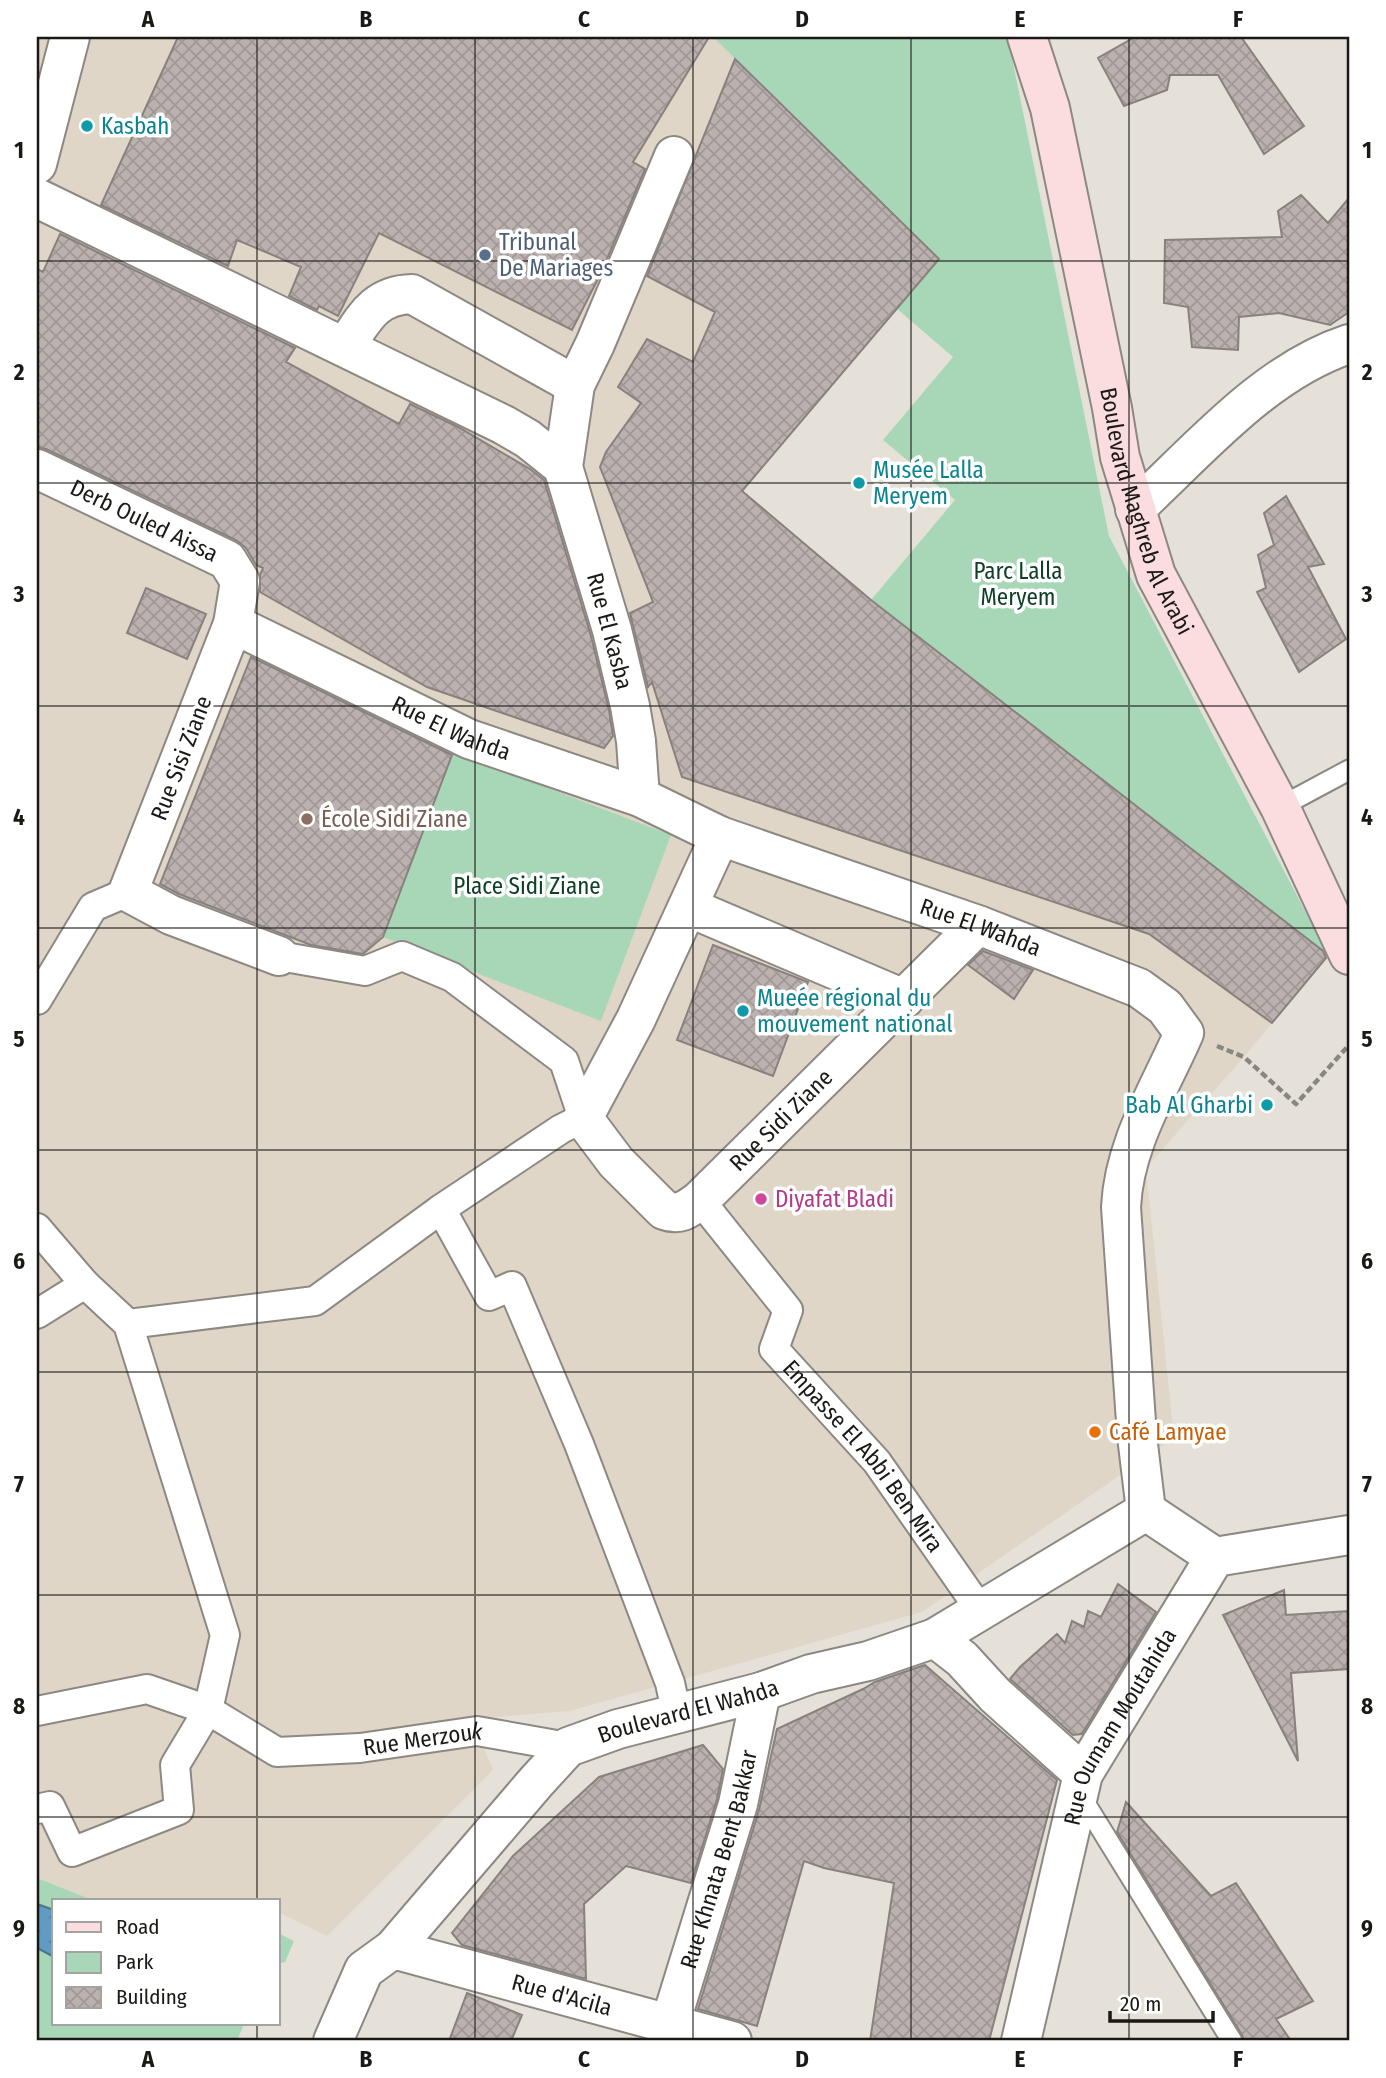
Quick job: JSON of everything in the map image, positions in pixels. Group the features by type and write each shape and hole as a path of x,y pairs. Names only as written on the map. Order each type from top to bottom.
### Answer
{"main road":[{"name":"Boulevard Maghreb Al Arabi","path":"1027,37 1050,108 1120,457 1156,575 1280,807 1349,956"}],"street":[{"path":"37,164 70,37"},
{"path":"563,467 575,385 674,156"},
{"path":"37,198 504,425 528,439 563,467"},
{"path":"345,347 368,312 384,299 399,294 412,294 575,385"},
{"path":"1135,509 1226,423 1269,387 1302,366 1349,344"},
{"name":"Rue El Kasba","path":"563,467 612,630 624,681 636,741 640,797"},
{"name":"Derb Ouled Aissa","path":"37,469 227,560 240,581 233,624"},
{"name":"Rue El Wahda","path":"233,624 468,739 640,797 720,836 978,925 1139,988 1165,1007 1184,1033"},
{"name":"Rue Sisi Ziane","path":"128,892 233,624"},
{"path":"128,1324 315,1301 441,1209 561,1129 583,1118 636,1019 720,836"},
{"path":"37,1000 93,907 128,892 171,915 279,956 365,971 402,956 452,977 564,1061 583,1118"},
{"path":"688,907 904,999"},
{"name":"Rue Sidi Ziane","path":"583,1118 617,1161 664,1210 674,1214 684,1211 700,1200 978,925"},
{"path":"1184,1033 1131,1146 1122,1181 1122,1221 1137,1436 1146,1511 1215,1557 1349,1535"},
{"name":"Empasse El Abbi Ben Mira","path":"700,1200 788,1310 774,1349 877,1462 981,1611"},
{"path":"441,1209 489,1296 512,1286 588,1469 670,1683 677,1715"},
{"path":"37,1228 85,1284 128,1324 225,1635 208,1710 175,1765 179,1810 72,1852 50,1806 37,1809"},
{"path":"37,1314 85,1284"},
{"name":"Boulevard El Wahda","path":"333,2041 364,1970 393,1949 568,1747 618,1729 761,1692 811,1675 868,1661 935,1638 1146,1511"},
{"name":"Rue Oumam Moutahida","path":"1021,2041 1081,1784 1215,1557"},
{"path":"935,1638 962,1659 1081,1784"},
{"path":"37,1712 147,1689 208,1710"},
{"name":"Rue Khnata Bent Bakkar","path":"667,2033 738,1804 761,1692"},
{"name":"Rue Merzouk","path":"208,1710 277,1752 359,1748 477,1731 568,1747"},
{"name":"Rue d'Acila","path":"393,1949 667,2033 732,2041"}],"lane":[{"path":"1280,807 1349,770"},
{"path":"1081,1784 1233,2041"}],"path":[{"path":"1184,1033 1244,1057 1296,1104 1349,1045"}],"shaded area":[{"path":"37,37 713,37 939,259 742,491 871,600 1328,955 1244,1057 1146,1168 1174,1438 922,1612 570,1711 472,1719 493,1770 327,1936 280,1913 280,1899 90,1899 37,1878"}],"green space":[{"name":"Parc Lalla Meryem","path":"713,37 1005,37 1010,48 1109,536 1328,955 871,600 955,500 883,440 953,357 896,308 939,259"},
{"name":"Place Sidi Ziane","path":"453,752 671,835 601,1021 383,937"},
{"path":"37,1878 90,1899 52,1899 52,1909 37,1904"},
{"path":"280,1934 294,1941 285,1962 280,1963"},
{"path":"37,1948 52,1956 52,2025 244,2025 237,2041 37,2041"}],"water":[{"path":"37,1904 52,1909 52,1956 37,1948"}],"building":[{"path":"178,37 709,37 633,162 645,169 601,273 572,330 379,233 338,316 319,306 317,310 289,296 301,267 237,240 228,266 101,205"},
{"path":"1135,37 1241,37 1304,126 1264,154 1218,75 1170,75 1167,90 1124,106 1098,58"},
{"path":"735,59 939,259 742,491 871,600 1323,951 1326,958 1272,1023 1149,934 682,777 652,682 648,687 630,613 653,602 600,467 606,452 641,403 618,387 647,339 693,362 715,312 647,276"},
{"path":"1301,195 1328,223 1349,198 1349,312 1330,325 1279,313 1239,317 1238,350 1192,347 1188,307 1164,303 1165,240 1282,237 1278,211"},
{"path":"60,234 295,348 286,362 399,424 410,404 458,427 544,480 591,636 609,710 613,736 604,748 427,687 260,592 260,575 263,568 256,565 246,548 236,540 37,447 37,269 43,272"},
{"path":"1286,496 1324,564 1308,567 1346,639 1299,672 1257,592 1266,588 1258,555 1274,545 1264,513"},
{"path":"146,588 206,614 187,659 127,633"},
{"name":"École Sidi Ziane","path":"251,657 452,755 383,937 363,954 311,945 179,894 160,884"},
{"name":"Mueée régional du mouvement national","path":"713,945 808,982 773,1076 677,1040"},
{"path":"983,951 1033,970 1014,999 968,965"},
{"path":"1118,1584 1156,1612 1082,1734 1073,1735 1010,1679 1057,1634 1065,1643 1072,1621 1084,1627 1088,1611 1101,1617"},
{"path":"1284,1590 1286,1615 1349,1611 1349,1669 1291,1673 1298,1761 1223,1615"},
{"path":"925,1665 1057,1780 989,2041 870,2041 894,1883 804,1861 757,2026 698,2009 759,1810 777,1729 875,1682"},
{"path":"703,1745 723,1769 717,1799 691,1883 626,1866 584,1904 586,1979 462,1945 452,1933 513,1856 599,1777"},
{"path":"1126,1802 1211,1896 1236,1883 1313,2001 1276,2019 1291,2041 1244,2041 1117,1832"},
{"path":"467,1993 522,2015 511,2041 449,2041"}],"place":[{"name":"Kasbah","path":"87,126"},
{"name":"Tribunal De Mariages","path":"485,255"},
{"name":"Musée Lalla Meryem","path":"859,483"},
{"name":"École Sidi Ziane","path":"307,819"},
{"name":"Mueée régional du mouvement national","path":"743,1011"},
{"name":"Bab Al Gharbi","path":"1267,1105"},
{"name":"Diyafat Bladi","path":"761,1199"},
{"name":"Café Lamyae","path":"1095,1432"}]}
